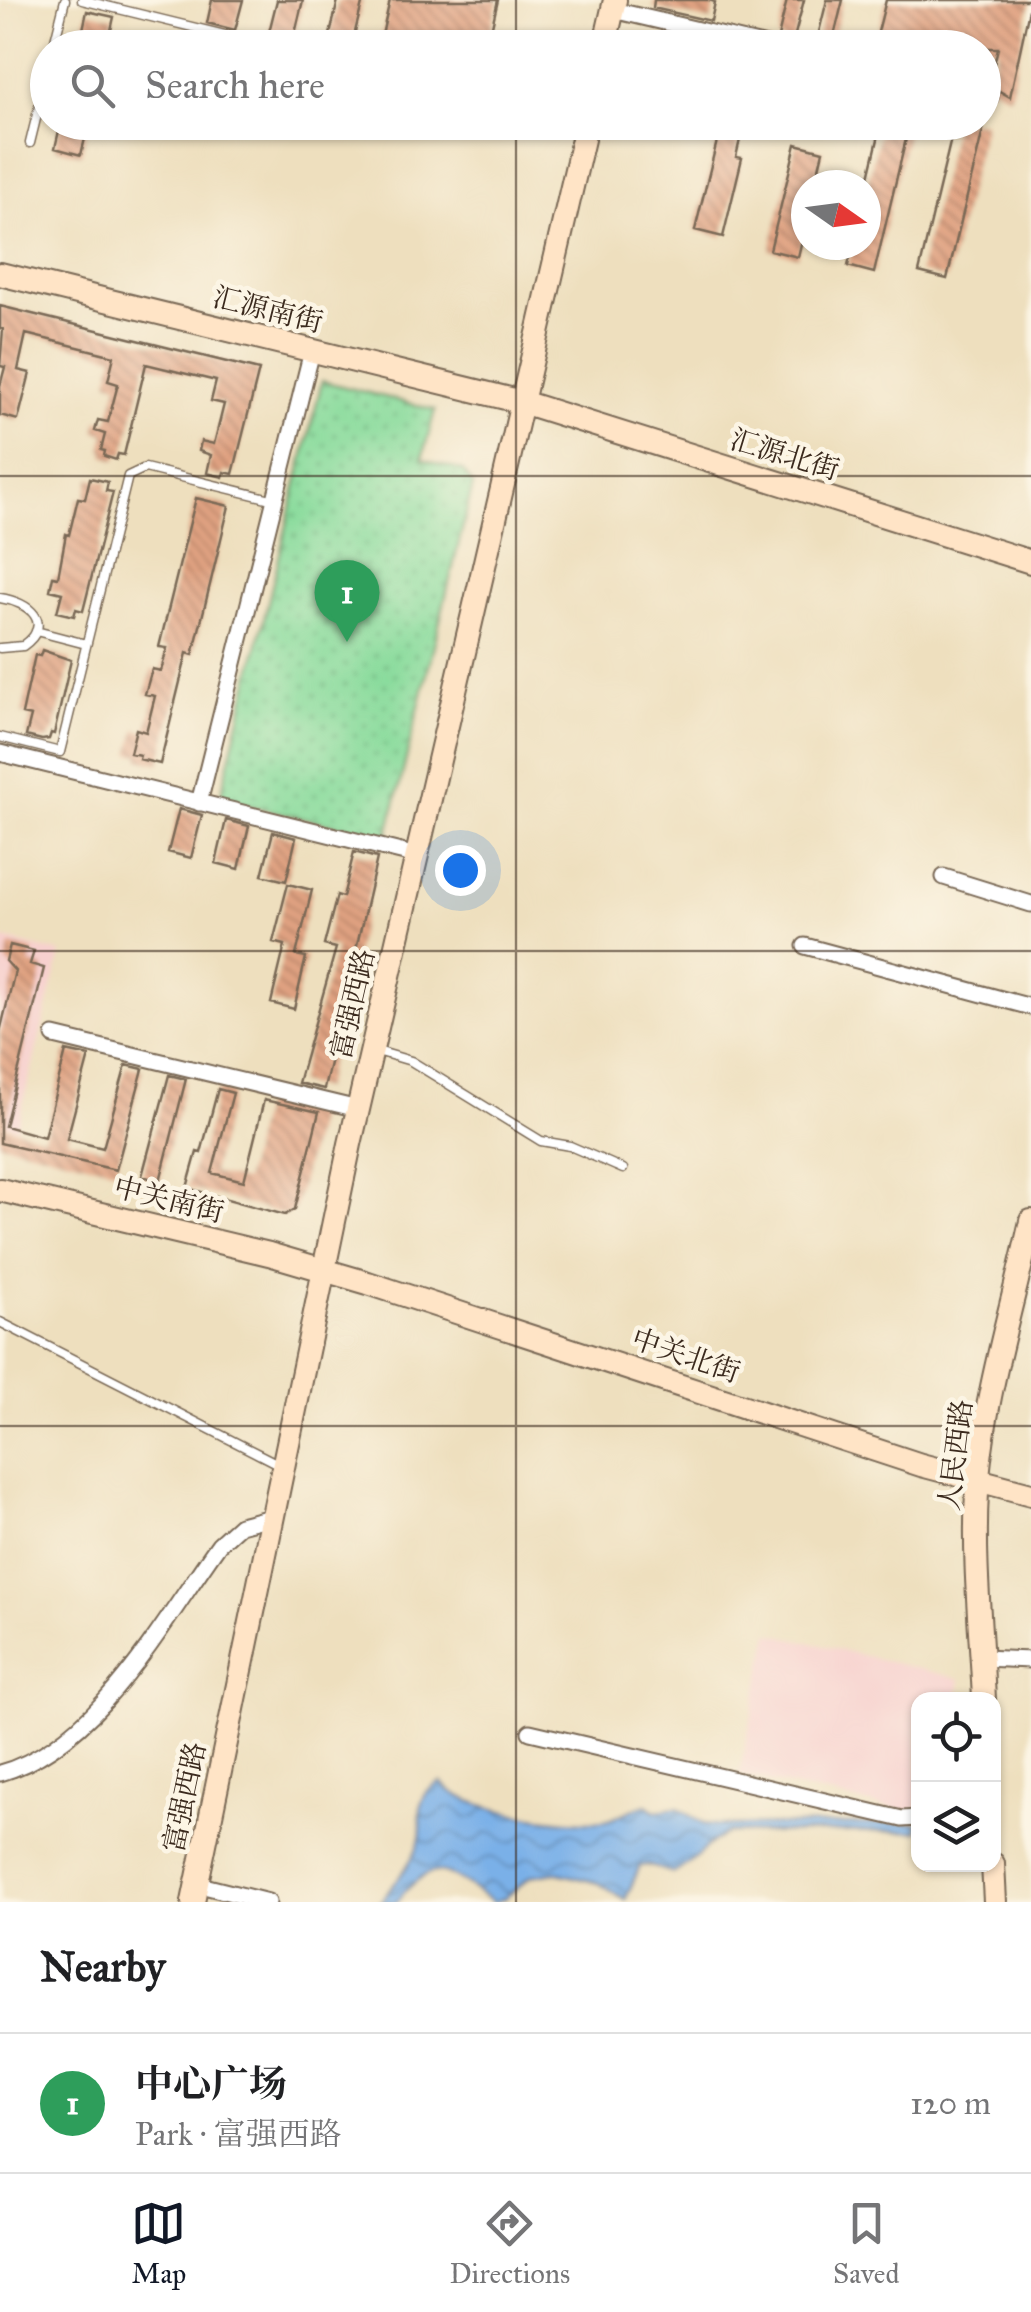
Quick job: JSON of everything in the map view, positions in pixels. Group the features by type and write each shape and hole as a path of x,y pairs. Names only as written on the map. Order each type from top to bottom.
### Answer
{"street":[{"path":"608,30 614,5 708,30"},
{"name":"富强西路","path":"194,1893 358,1109 582,140"},
{"name":"汇源南街","path":"0,274 522,402"},
{"path":"199,802 312,351"},
{"name":"汇源北街","path":"522,402 1031,562"},
{"path":"0,753 417,856"},
{"path":"944,877 1031,904"},
{"path":"805,946 1031,1007"},
{"path":"54,1036 358,1109"},
{"name":"中关南街","path":"0,1190 324,1270"},
{"name":"人民西路","path":"984,1692 976,1529 982,1439 1031,1221"},
{"name":"中关北街","path":"324,1270 921,1465 1031,1494"},
{"path":"0,1773 46,1754 78,1730 110,1696 219,1544 240,1525 272,1517"},
{"path":"982,1658 1031,1660"},
{"path":"530,1732 911,1818"},
{"path":"992,1872 994,1902"},
{"path":"194,1893 268,1902"}],"lane":[{"path":"57,30 64,0"},
{"path":"82,0 204,30"},
{"path":"0,737 60,752 128,476 145,468 275,500"},
{"path":"0,598 28,607 36,616 36,631 23,646 0,648"},
{"path":"36,631 86,644"},
{"path":"372,1050 410,1062 540,1142 570,1146 623,1169"},
{"path":"0,1322 282,1466"}],"shaded area":[{"path":"0,938 61,953 17,1128 0,1123"},
{"path":"770,1633 961,1679 958,1692 911,1692 910,1813 739,1775"}],"green space":[{"path":"322,381 435,410 422,459 463,471 473,485 387,837 220,799"}],"water":[{"path":"441,1782 470,1801 492,1808 566,1821 609,1820 647,1805 655,1811 678,1808 703,1824 911,1823 911,1831 727,1833 674,1873 640,1866 625,1900 599,1883 554,1872 531,1876 505,1898 493,1902 454,1876 433,1872 422,1876 396,1902 380,1902 413,1857 420,1840 421,1804 430,1789"}],"building":[{"path":"212,0 243,0 235,30 207,23"},
{"path":"277,0 303,0 296,30 270,30"},
{"path":"338,0 363,0 356,30 331,30"},
{"path":"390,0 498,0 491,30 383,30"},
{"path":"654,0 715,2 711,21 653,8"},
{"path":"787,0 804,0 796,30 780,30"},
{"path":"827,0 843,0 836,30 820,30"},
{"path":"886,0 1031,0 1010,97 1001,92 1001,30 878,30"},
{"path":"87,11 114,17 111,30 83,30"},
{"path":"57,140 85,140 81,155 55,148"},
{"path":"713,140 740,140 736,157 742,158 723,237 695,230 717,141"},
{"path":"878,140 906,140 881,244 881,170 871,170"},
{"path":"951,140 981,140 947,279 919,272"},
{"path":"796,144 823,151 819,170 791,170 791,255 770,250"},
{"path":"849,260 877,260 874,273 848,266"},
{"path":"0,306 259,370 233,474 224,472 223,477 207,473 211,455 199,451 201,441 214,444 224,404 211,401 216,381 146,364 124,455 118,454 116,460 104,456 105,451 101,450 105,434 95,431 98,420 108,422 118,384 108,381 114,356 26,334 18,370 30,373 18,420 0,415 0,386 5,367 0,366"},
{"path":"90,478 108,482 106,491 113,492 83,611 76,609 74,616 57,612 62,593 50,590 53,576 58,577 78,498 85,499"},
{"path":"196,498 229,506 193,655 187,653 160,764 130,753 136,729 146,732 155,696 145,694 152,669 161,671 167,648 159,647"},
{"path":"42,650 71,660 54,734 42,740 26,736 31,716 22,714 35,655 40,656"},
{"path":"179,809 202,815 191,858 168,852"},
{"path":"226,820 249,826 239,869 216,863"},
{"path":"273,832 296,838 286,881 262,875"},
{"path":"354,852 377,858 324,1089 298,1083 336,948 324,945 337,895 343,897"},
{"path":"288,884 312,890 296,955 306,957 294,1009 271,1003 285,945 273,942"},
{"path":"10,945 34,951 30,964 44,968 5,1126 44,1137 66,1051 89,1056 67,1139 103,1148 126,1065 143,1069 116,1170 0,1143 0,1032 15,971 6,961"},
{"path":"169,1075 186,1079 160,1181 142,1176"},
{"path":"218,1089 233,1093 212,1173 244,1181 264,1100 319,1112 295,1209 285,1215 187,1188"}],"place":[{"name":"中心广场","path":"347,642"}]}
